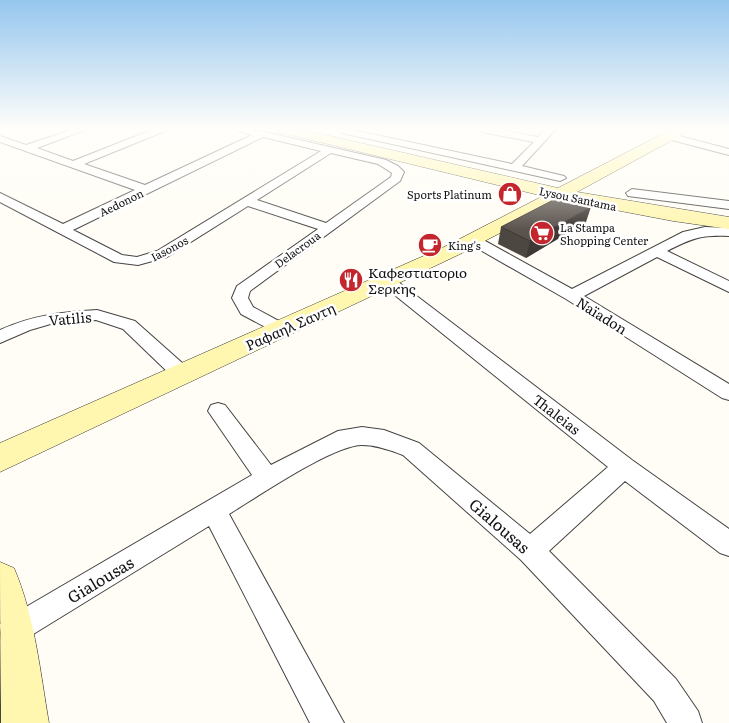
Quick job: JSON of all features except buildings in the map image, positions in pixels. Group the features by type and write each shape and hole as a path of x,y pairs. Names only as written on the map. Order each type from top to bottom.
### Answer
{"main road":[{"name":"Lysou Santama","path":"446,163 563,187 638,197 729,213"},
{"name":"Lysou Santama","path":"454,163 563,187 637,210 729,223"},
{"name":"Ραφαηλ Σαντη","path":"0,458 387,282 472,240 563,187 600,173 619,163"},
{"path":"600,173 603,181 613,190 638,197"},
{"path":"0,582 12,631 25,723"}],"street":[{"path":"71,163 147,190"},
{"name":"Aedonon","path":"62,230 202,163"},
{"name":"Iasonos","path":"0,197 119,260 138,261 162,254 309,163"},
{"path":"383,163 397,170"},
{"path":"486,163 514,169 563,187"},
{"path":"514,169 520,163"},
{"name":"Delacroua","path":"282,330 247,310 241,302 241,293 251,282 396,179 398,175 397,170"},
{"path":"638,197 729,205"},
{"path":"247,201 326,228"},
{"path":"572,296 655,251 698,232 729,232"},
{"name":"Naïadon","path":"472,240 572,296 729,393"},
{"path":"655,251 729,287"},
{"name":"Thaleias","path":"387,282 624,467 729,544"},
{"name":"Vatilis","path":"0,337 24,326 54,318 97,316 129,325 182,374"},
{"path":"218,411 267,478"},
{"name":"Gialousas","path":"12,631 267,478 338,440 362,436 384,439 410,449 530,551 665,690 686,723"},
{"path":"530,551 624,467"},
{"path":"214,511 328,723"}],"place":[{"name":"Sports Platinum","path":"510,194"},
{"name":"La Stampa Shopping Center","path":"542,233"},
{"name":"King's","path":"430,245"},
{"name":"Καφεστιατοριο Σερκης","path":"351,280"}]}
